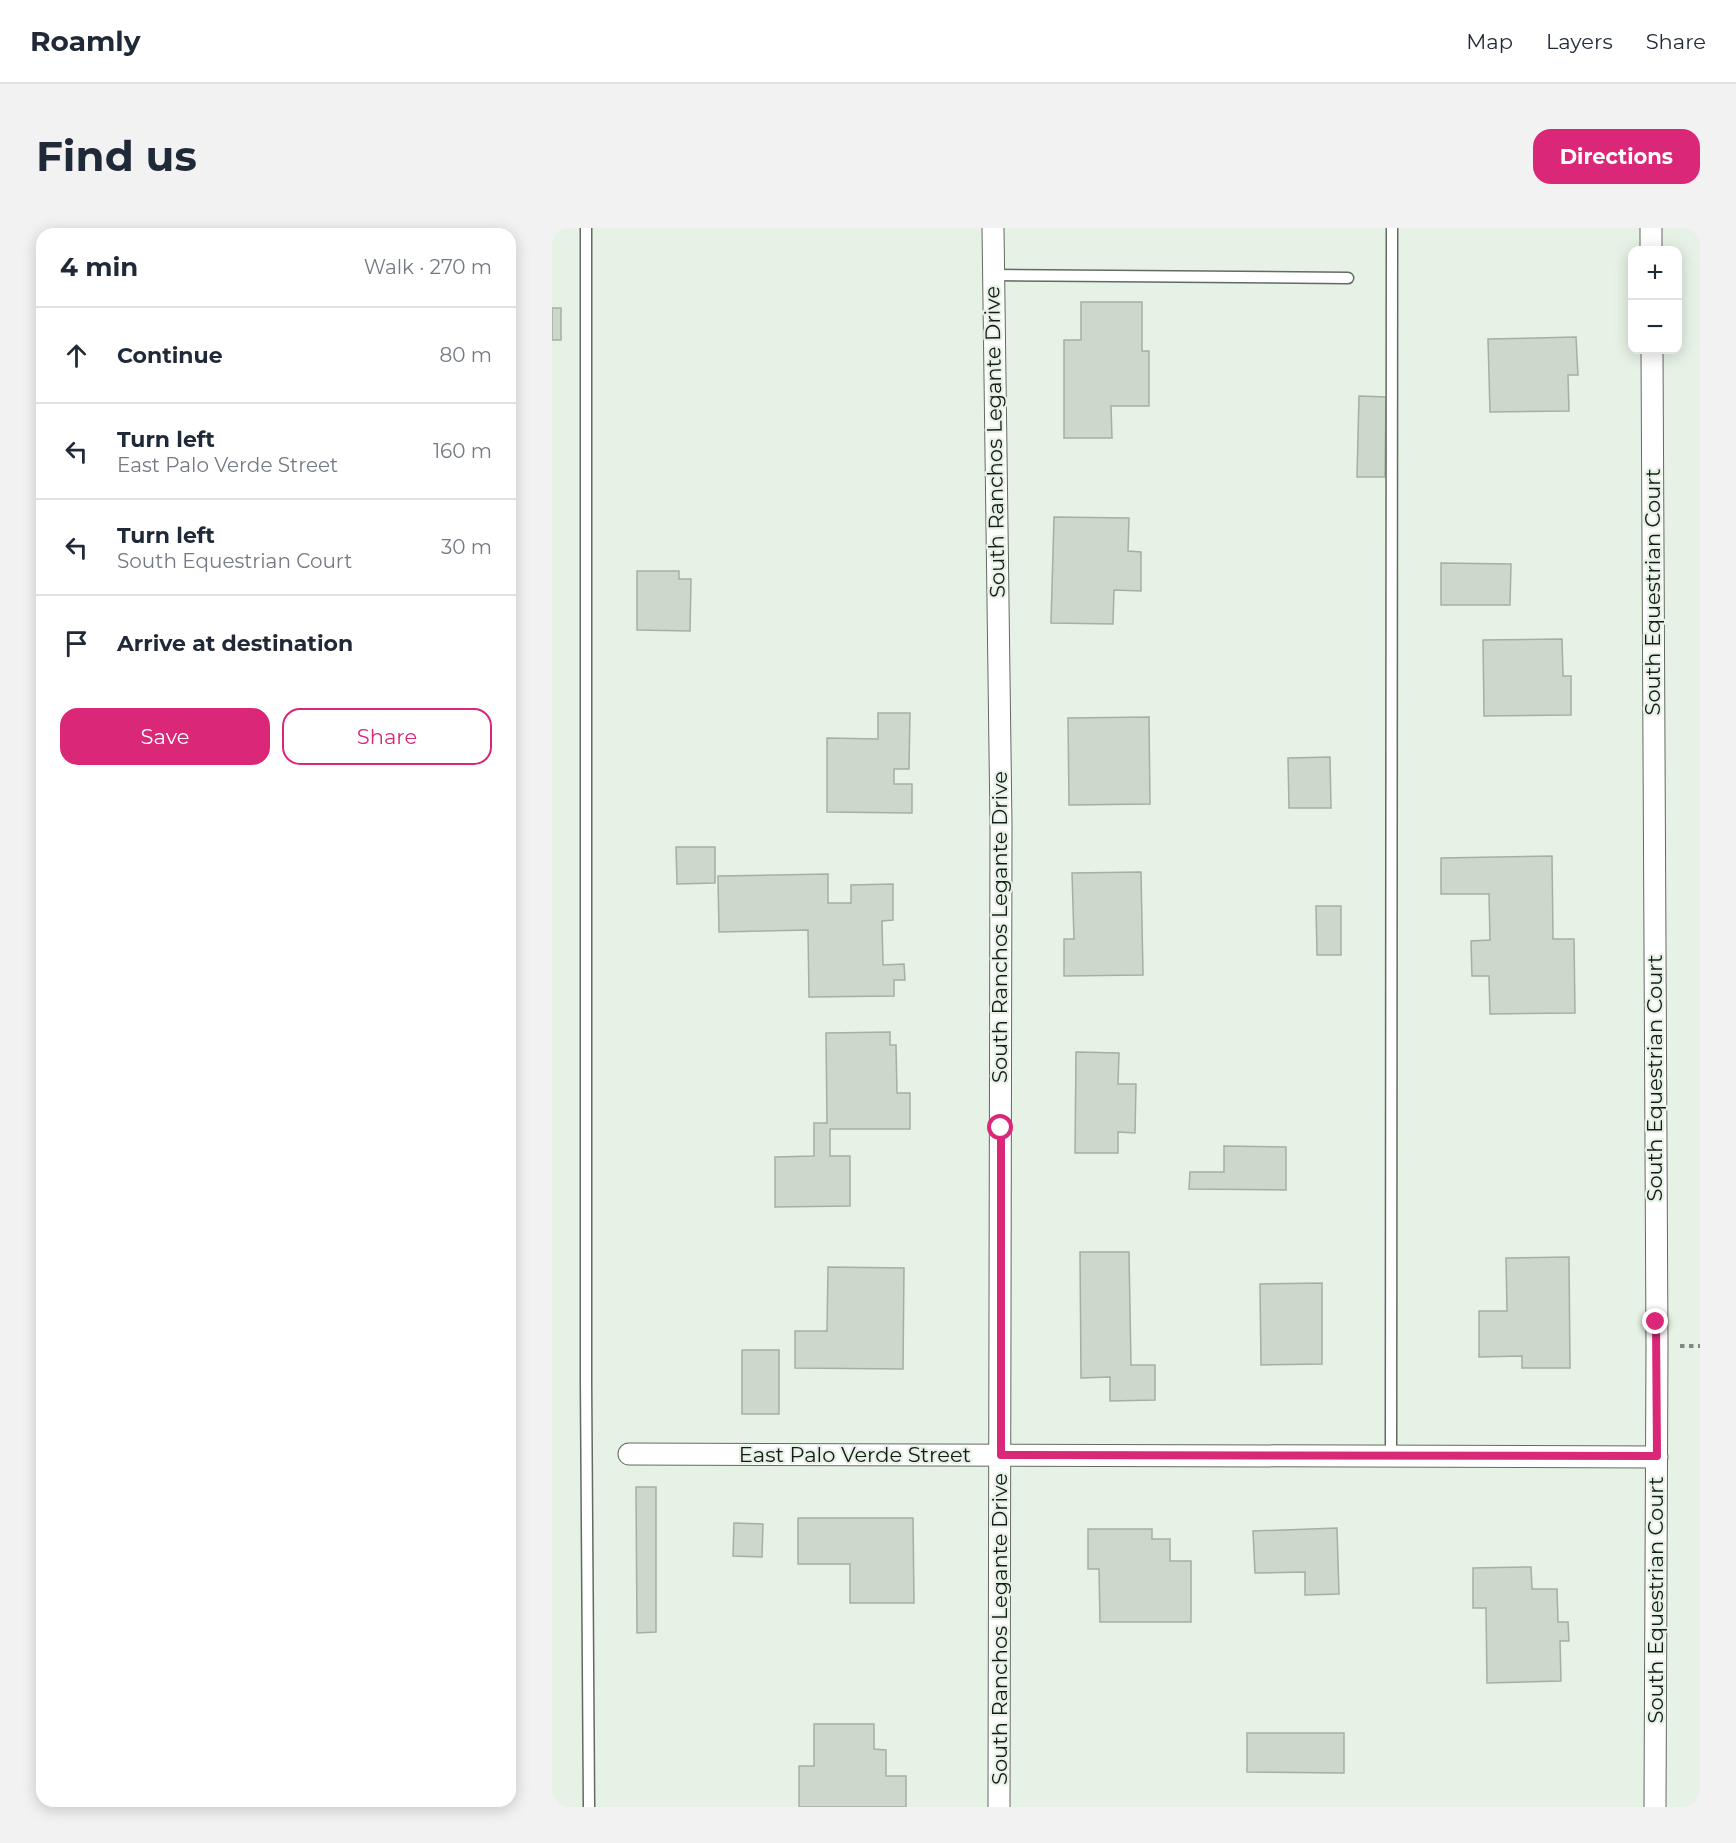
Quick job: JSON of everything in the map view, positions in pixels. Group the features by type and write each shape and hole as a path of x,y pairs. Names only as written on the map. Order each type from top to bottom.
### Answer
{"street":[{"name":"South Ranchos Legante Drive","path":"993,228 1001,825 999,1807"},
{"path":"1651,228 1651,246"},
{"name":"South Equestrian Court","path":"1652,354 1657,1456 1655,1807"},
{"name":"East Palo Verde Street","path":"629,1454 1657,1456"}],"lane":[{"path":"586,228 586,1417 589,1807"},
{"path":"1391,1456 1392,228"},
{"path":"993,275 1348,278"}],"building":[{"path":"1081,302 1142,302 1142,351 1149,351 1149,406 1111,406 1112,438 1064,438 1064,340 1081,340"},
{"path":"552,308 561,308 561,340 552,340"},
{"path":"1576,337 1578,375 1568,375 1569,411 1490,412 1488,339"},
{"path":"1359,396 1386,397 1385,477 1357,477"},
{"path":"1054,517 1129,518 1128,551 1141,552 1141,591 1114,590 1113,624 1051,623"},
{"path":"1441,563 1511,564 1510,605 1441,605"},
{"path":"637,571 679,571 679,579 691,579 690,631 637,630"},
{"path":"1562,639 1563,676 1571,676 1571,715 1484,716 1483,640"},
{"path":"878,713 910,713 909,769 894,769 894,784 912,784 912,813 827,812 827,738 878,739"},
{"path":"1149,717 1150,804 1069,805 1068,718"},
{"path":"1330,757 1331,808 1289,808 1288,758"},
{"path":"676,847 715,847 715,883 677,884"},
{"path":"1552,856 1553,939 1574,939 1575,1013 1490,1014 1489,976 1472,976 1471,941 1490,940 1489,894 1441,894 1441,858"},
{"path":"1141,872 1143,975 1064,976 1064,939 1074,939 1072,873"},
{"path":"828,874 828,903 851,903 851,885 893,884 893,920 882,921 883,965 904,964 905,980 894,980 894,996 809,997 808,930 719,932 718,876"},
{"path":"1316,906 1341,906 1341,955 1317,955"},
{"path":"890,1032 890,1045 896,1045 897,1093 910,1093 910,1129 830,1129 830,1156 850,1156 850,1206 775,1207 775,1157 814,1156 814,1123 827,1123 826,1033"},
{"path":"1076,1052 1119,1053 1118,1084 1136,1084 1135,1133 1118,1132 1118,1153 1075,1153"},
{"path":"1224,1146 1286,1147 1286,1190 1189,1189 1190,1172 1224,1172"},
{"path":"1080,1252 1129,1252 1131,1365 1155,1365 1155,1400 1110,1401 1110,1377 1081,1378"},
{"path":"1569,1257 1570,1368 1522,1368 1522,1356 1479,1357 1479,1311 1507,1311 1506,1258"},
{"path":"828,1267 904,1268 903,1369 795,1368 795,1331 827,1331"},
{"path":"1322,1283 1322,1364 1261,1365 1260,1284"},
{"path":"742,1350 779,1350 779,1414 742,1414"},
{"path":"636,1487 656,1487 656,1632 637,1633"},
{"path":"798,1518 913,1518 914,1603 850,1603 850,1564 798,1564"},
{"path":"734,1523 763,1524 762,1557 733,1556"},
{"path":"1337,1528 1339,1594 1305,1595 1305,1572 1255,1573 1253,1531"},
{"path":"1088,1529 1152,1529 1152,1539 1170,1539 1170,1561 1191,1561 1191,1622 1100,1622 1099,1569 1088,1569"},
{"path":"1531,1567 1532,1589 1557,1589 1558,1622 1568,1622 1569,1641 1560,1641 1561,1681 1487,1683 1486,1608 1473,1608 1473,1568"},
{"path":"814,1724 874,1724 874,1749 886,1750 886,1776 906,1776 906,1807 799,1807 799,1766 814,1766"},
{"path":"1247,1733 1344,1733 1344,1773 1247,1772"}],"route":[{"path":"1001,1128 1001,1455 1657,1456 1656,1322"}]}
